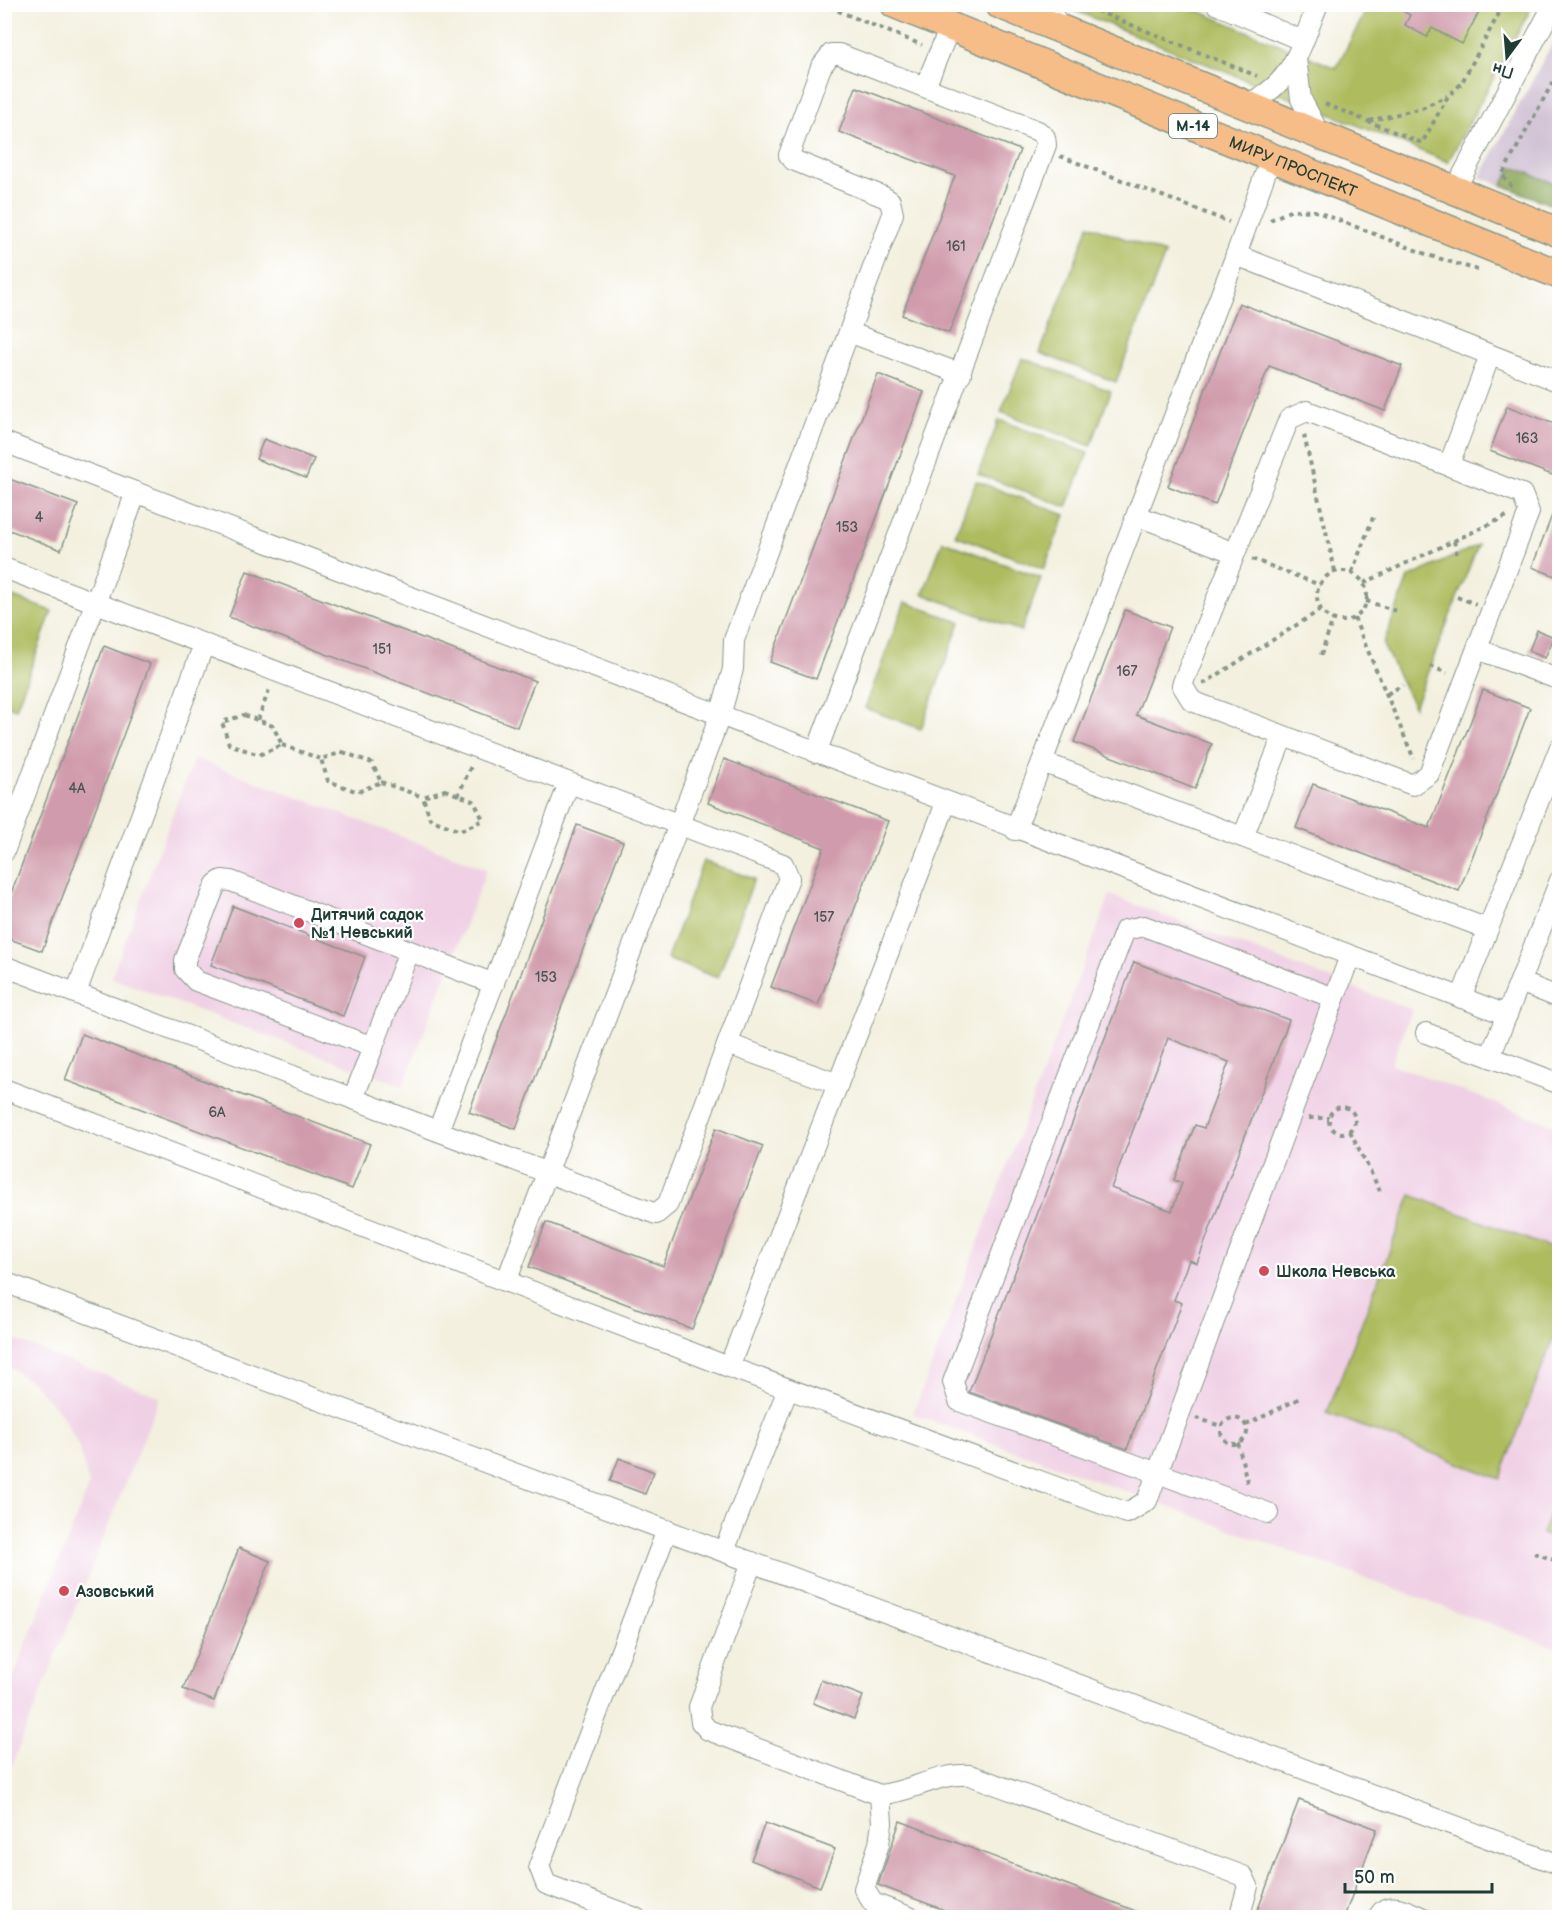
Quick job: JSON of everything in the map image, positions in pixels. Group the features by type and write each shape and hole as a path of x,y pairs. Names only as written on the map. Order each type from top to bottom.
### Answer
{"highway":[{"name":"МИРУ ПРОСПЕКТ","path":"895,4 945,40 1271,158 1560,275"},
{"name":"М-14","path":"999,4 1560,233"},
{"path":"1435,225 1454,190"}],"street":[{"path":"1046,4 1062,30"},
{"path":"1216,4 1300,49"},
{"path":"1244,105 1258,100 1279,85 1300,49 1318,4"},
{"path":"1454,190 1557,5"},
{"path":"925,87 945,40"},
{"path":"1300,49 1299,93 1308,118 1320,135"},
{"path":"506,1282 720,716 733,669 734,640 851,333 893,208 884,196 793,160 789,155 821,67 831,54 839,54 1038,131 1045,136 1045,151 816,753"},
{"path":"1015,830 1138,516 1271,158"},
{"path":"1236,255 1560,382"},
{"path":"851,333 961,374"},
{"path":"1449,465 1490,355"},
{"path":"1307,411 1522,494 1528,512 1429,774 1413,785 1192,701 1182,685 1289,419 1299,415 1307,411"},
{"path":"4,442 1015,830 1507,1015"},
{"path":"4,852 136,492"},
{"path":"1138,516 1235,553"},
{"path":"4,568 783,864 789,878 668,1204 656,1214 4,966"},
{"path":"75,993 204,644"},
{"path":"1477,649 1560,681"},
{"path":"1243,837 1283,736"},
{"path":"1461,998 1560,747"},
{"path":"1042,762 1488,929"},
{"path":"438,1131 569,783"},
{"path":"729,1367 946,803"},
{"path":"373,1047 196,981 185,969 185,960 212,891 222,880 494,984"},
{"path":"1490,1057 1560,880"},
{"path":"1260,1510 959,1401 952,1382 1125,930 1144,926 1334,998"},
{"path":"353,1099 409,951"},
{"path":"4,1089 729,1367 1127,1513 1147,1501 1350,956"},
{"path":"1520,982 1560,998"},
{"path":"1426,1034 1560,1084"},
{"path":"728,1044 838,1084"},
{"path":"4,1282 1560,1865"},
{"path":"724,1551 788,1389"},
{"path":"636,1917 546,1884 538,1866 667,1530"},
{"path":"753,1562 699,1707 701,1722 708,1730 880,1795 902,1792 951,1774 970,1775 1243,1876 1248,1886 1239,1917"},
{"path":"880,1795 882,1823 879,1844 864,1889 873,1903 912,1917"},
{"path":"1378,1917 1385,1908 1391,1907 1411,1915"}],"path":[{"path":"821,4 945,40"},
{"path":"1080,4 1279,85"},
{"path":"1299,93 1422,143 1448,96 1461,84 1504,4"},
{"path":"1512,188 1502,175 1560,69"},
{"path":"1369,121 1405,114 1448,96"},
{"path":"1045,151 1262,235 1273,216 1292,210 1315,211 1431,256 1488,273"},
{"path":"1299,415 1335,571"},
{"path":"1364,583 1526,506"},
{"path":"1352,572 1374,515"},
{"path":"1454,541 1457,555"},
{"path":"1235,553 1320,585"},
{"path":"1335,571 1352,572 1364,583 1366,601 1354,618 1333,619 1322,609 1317,597 1320,585 1328,575 1335,571"},
{"path":"1366,601 1396,611"},
{"path":"1187,693 1322,609"},
{"path":"1354,618 1423,779"},
{"path":"1322,656 1333,619"},
{"path":"258,720 277,671"},
{"path":"1387,694 1403,685"},
{"path":"282,745 273,726 258,720 244,715 222,722 229,744 259,755 282,745 321,759 343,752 372,763 381,782"},
{"path":"458,795 478,748"},
{"path":"321,759 328,781 358,792 381,782 423,797 445,790 474,801 483,820 460,831 430,819 423,797"},
{"path":"1346,1107 1353,1112 1356,1120 1350,1131 1339,1133 1332,1128 1329,1116 1334,1109 1346,1107"},
{"path":"1350,1131 1380,1191"},
{"path":"1246,1425 1302,1397"},
{"path":"1180,1413 1221,1426"},
{"path":"1233,1417 1241,1419 1246,1425 1247,1435 1238,1443 1232,1444 1224,1440 1221,1426 1233,1417"},
{"path":"1238,1443 1260,1510"},
{"path":"1534,1553 1560,1562"}],"shaded area":[{"path":"1559,31 1559,209 1480,177"},
{"name":"Дитячий садок №1 Невський","path":"194,758 487,869 403,1086 111,978"},
{"name":"Школа Невська","path":"1110,895 1412,1010 1391,1064 1559,1127 1559,1649 913,1414"},
{"name":"Азовський","path":"5,1336 160,1397 5,1782 5,1697 89,1486 79,1447 60,1412 33,1383 5,1364"}],"green space":[{"path":"1061,5 1184,5 1336,68 1369,5 1533,5 1448,162"},
{"path":"1513,167 1559,185 1559,208 1502,185"},
{"path":"1089,225 1165,254 1116,382 1040,353"},
{"path":"1022,358 1111,391 1091,446 1001,412"},
{"path":"999,420 1088,453 1067,507 978,474"},
{"path":"976,481 1065,515 1044,569 955,535"},
{"path":"943,541 1041,578 1021,631 923,594"},
{"path":"1478,545 1414,707 1383,645 1408,578"},
{"path":"4,594 52,611 16,709 5,705"},
{"path":"905,602 960,622 921,729 865,708"},
{"path":"703,861 754,879 718,978 667,959"},
{"path":"1411,1195 1559,1251 1559,1323 1500,1479 1327,1413"},
{"path":"1559,1488 1559,1541 1542,1534"}],"building":[{"path":"1390,4 1483,4 1462,44 1432,28 1427,37 1405,25 1410,15"},
{"path":"856,87 1020,150 949,333 902,315 955,176 839,132"},
{"path":"1239,303 1402,366 1385,411 1269,366 1215,505 1168,486"},
{"path":"878,374 924,392 816,679 770,662"},
{"path":"1507,406 1560,426 1560,478 1490,451"},
{"path":"264,439 314,459 306,478 256,459"},
{"path":"4,477 78,505 61,550 4,528"},
{"path":"1558,500 1560,500 1560,578 1532,567"},
{"path":"247,571 535,681 517,727 229,617"},
{"path":"1125,610 1170,627 1136,715 1212,744 1195,789 1074,742"},
{"path":"1537,630 1554,637 1545,658 1529,651"},
{"path":"104,646 150,664 42,951 4,937 4,912"},
{"path":"1483,690 1530,708 1459,891 1296,828 1313,784 1429,828"},
{"path":"724,759 888,821 818,1005 771,987 824,848 708,803"},
{"path":"577,825 623,842 516,1129 469,1112"},
{"path":"233,906 365,957 343,1016 211,965"},
{"path":"1134,962 1289,1020 1197,1263 1189,1260 1174,1300 1182,1303 1127,1449 969,1392","holes":["1168,1038 1229,1062 1204,1128 1195,1125 1174,1180 1182,1183 1172,1211 1111,1188"]},
{"path":"82,1034 370,1144 352,1189 65,1080"},
{"path":"716,1128 763,1146 692,1329 529,1267 546,1222 663,1266"},
{"path":"619,1458 654,1472 645,1494 610,1481"},
{"path":"239,1548 270,1561 214,1701 183,1689"},
{"path":"821,1680 863,1696 854,1719 813,1703"},
{"path":"1299,1800 1377,1829 1344,1917 1255,1917"},
{"path":"900,1821 1149,1917 963,1917 878,1885"},
{"path":"765,1823 835,1849 820,1887 751,1860"}],"place":[{"name":"Дитячий садок №1 Невський","path":"299,923"},
{"name":"Школа Невська","path":"1264,1271"},
{"name":"Азовський","path":"64,1591"}]}
